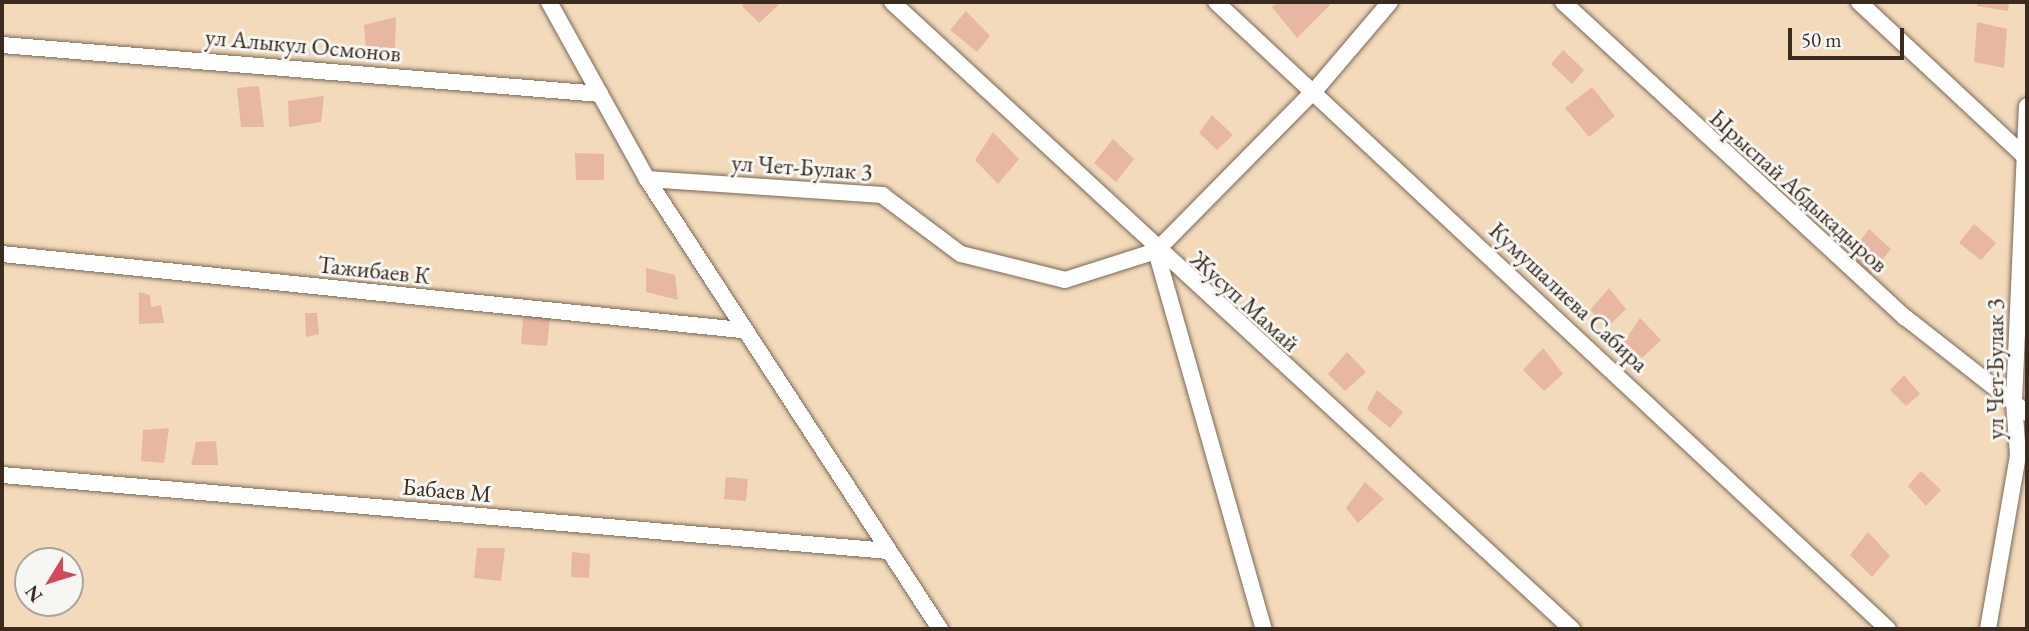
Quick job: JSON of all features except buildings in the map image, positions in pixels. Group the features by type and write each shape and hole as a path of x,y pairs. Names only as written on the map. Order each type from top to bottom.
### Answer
{"street":[{"path":"549,2 647,179 741,330 940,629"},
{"name":"Жусуп Мамай","path":"892,2 1156,251 1572,629"},
{"name":"Кумушалиева Сабира","path":"1216,2 1316,89 1888,629"},
{"path":"1264,629 1156,251 1316,89 1390,2"},
{"name":"Ырыспай Абдыкадыров","path":"1563,2 1896,309 2027,413"},
{"path":"1860,2 2025,152"},
{"name":"ул Алыкул Осмонов","path":"2,45 600,94"},
{"name":"ул Чет-Булак 3","path":"1988,629 2018,455 2014,402 2027,106"},
{"name":"ул Чет-Булак 3","path":"647,179 882,195 961,254 1065,280 1156,251"},
{"name":"Тажибаев К","path":"2,254 741,330"},
{"name":"Бабаев М","path":"2,475 888,551"}]}
